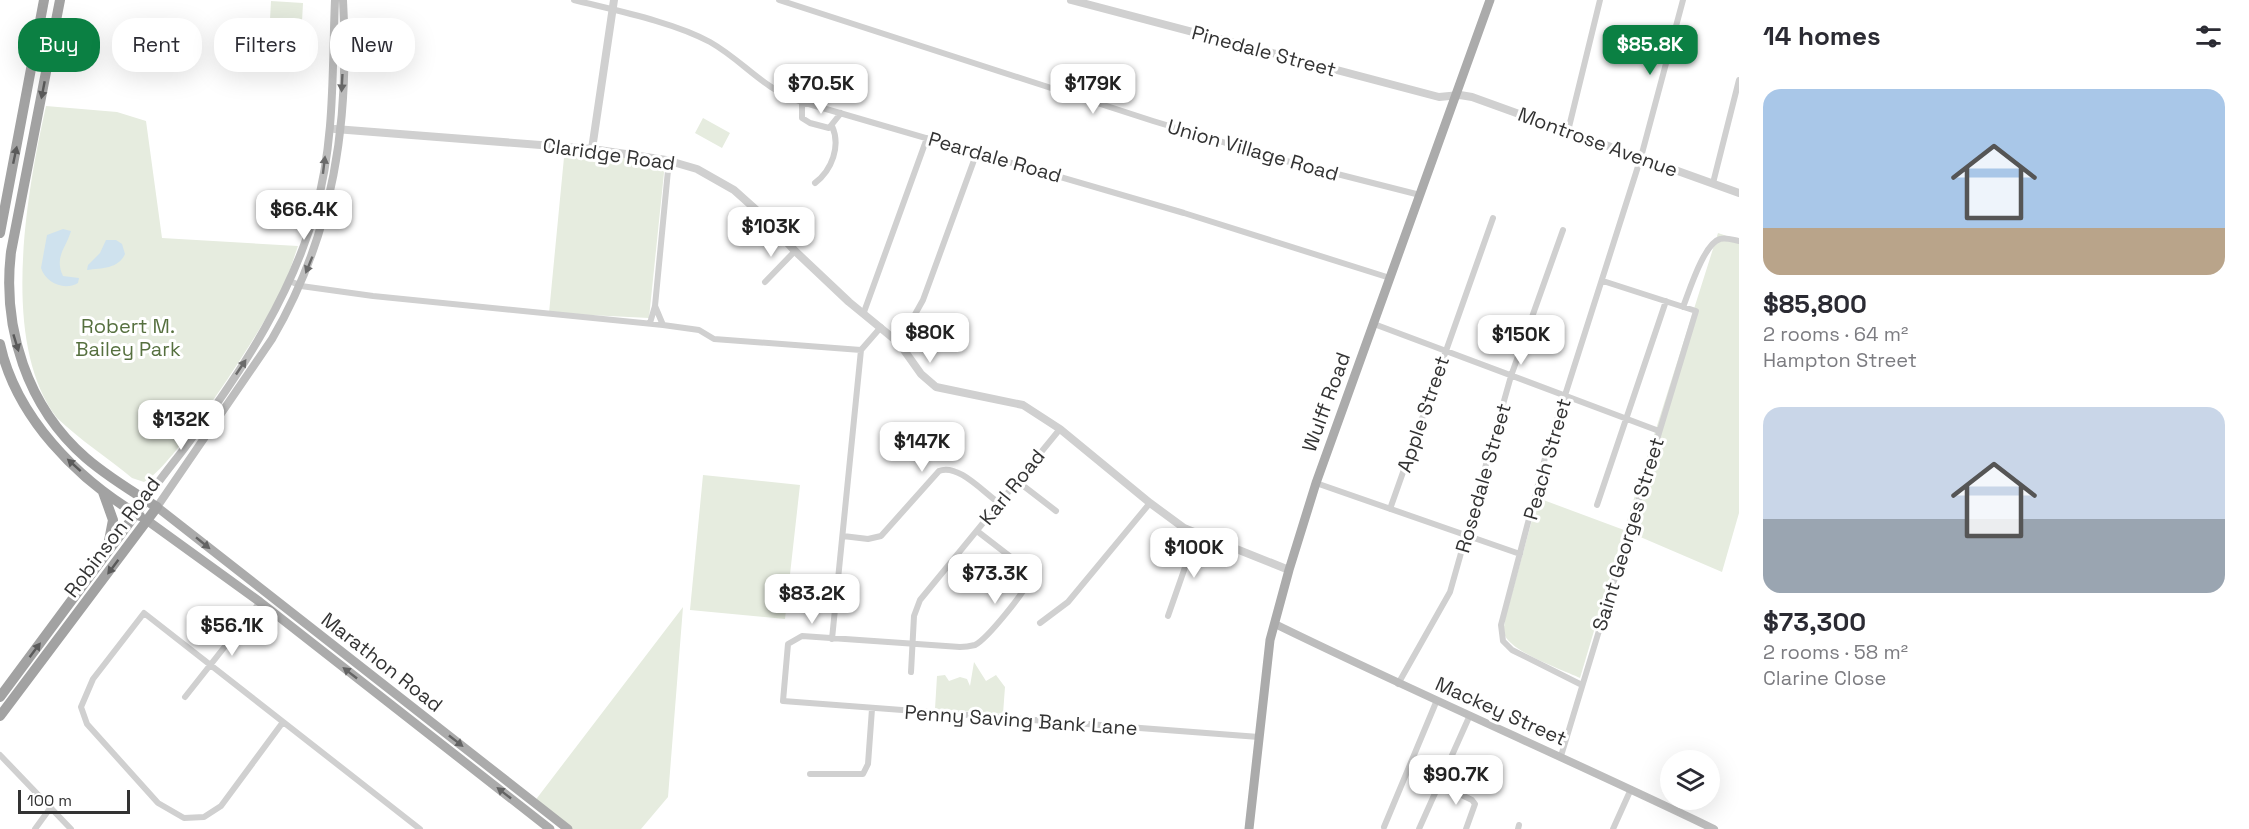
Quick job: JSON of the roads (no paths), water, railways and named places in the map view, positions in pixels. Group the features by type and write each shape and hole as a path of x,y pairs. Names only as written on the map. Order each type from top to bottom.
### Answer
{"highway":[{"path":"0,233 44,0"},
{"name":"Marathon Road","path":"60,0 11,252 8,274 9,316 27,376 52,422 85,457 158,507"},
{"name":"Marathon Road","path":"0,344 19,393 43,433 101,489 148,521"},
{"path":"100,563 112,532 111,509 101,489"},
{"name":"Robinson Road","path":"0,697 146,500"},
{"name":"Robinson Road","path":"0,716 158,507"}],"main road":[{"name":"Robinson Road","path":"146,500 247,357 290,282 317,207 328,129 336,0"},
{"name":"Robinson Road","path":"158,507 256,364 301,286 327,212 340,129 344,0"},
{"name":"Wulff Road","path":"1249,829 1270,640 1289,570 1316,483 1490,0"},
{"name":"Marathon Road","path":"158,507 568,829"},
{"name":"Marathon Road","path":"148,521 260,602 550,829"},
{"name":"Mackey Street","path":"1275,624 1398,684 1561,756 1714,829"}],"street":[{"name":"Peardale Road","path":"574,0 613,10 709,42 775,92 802,102 977,152 1390,278"},
{"path":"592,149 614,0"},
{"name":"Union Village Road","path":"779,0 1153,122 1286,161 1420,195"},
{"name":"Pinedale Street","path":"1071,0 1439,97 1456,96"},
{"path":"1568,130 1600,0"},
{"name":"Peach Street","path":"1582,685 1512,650 1503,642 1502,618 1565,396 1641,157 1683,0"},
{"path":"1713,183 1739,80"},
{"name":"Montrose Avenue","path":"1456,96 1472,98 1568,130 1739,193"},
{"path":"802,102 800,111 805,121 826,128 832,126 841,113"},
{"path":"815,183 821,178 833,158 836,140 832,126"},
{"name":"Claridge Road","path":"328,129 592,149 669,160 698,169 734,190 762,215 795,251 899,343 921,374 936,387 1023,405 1060,429 1149,503 1184,528 1289,570"},
{"path":"864,312 927,138"},
{"path":"899,343 923,300 977,152"},
{"path":"650,323 655,306 669,160"},
{"name":"Apple Street","path":"1390,509 1444,351 1493,218"},
{"name":"Rosedale Street","path":"1398,684 1450,592 1511,376 1563,231"},
{"path":"1603,280 1683,307 1699,268 1714,241 1722,238 1739,241"},
{"path":"765,282 795,251"},
{"path":"290,282 301,286 373,296 650,323 699,330 707,337 861,350"},
{"path":"1597,505 1666,301"},
{"path":"655,306 663,325"},
{"name":"Saint Georges Street","path":"1561,756 1696,311 1683,307"},
{"path":"1374,324 1659,431"},
{"path":"881,327 861,350 832,639 912,645 974,645 989,632 1029,582 1029,573 1025,568 977,531"},
{"name":"Karl Road","path":"911,672 914,616 920,600 1060,429"},
{"path":"843,536 868,539 881,536 939,471 945,469 956,472 999,504"},
{"path":"1017,481 1056,511"},
{"path":"1316,483 1520,554"},
{"path":"1040,622 1068,602 1149,503"},
{"path":"1168,616 1197,534"},
{"path":"185,697 260,602"},
{"path":"283,722 225,802 215,812 201,818 184,819 162,807 87,724 82,715 82,702 93,679 144,613 420,829"},
{"name":"Penny Saving Bank Lane","path":"832,639 802,636 788,644 783,701 1259,737"},
{"path":"1384,827 1437,700"},
{"path":"810,774 863,774 868,764 872,709"},
{"path":"1419,829 1470,715"},
{"path":"0,755 71,829"},
{"path":"1439,784 1472,800 1475,804 1466,829"},
{"path":"1612,829 1631,789"},
{"path":"35,829 51,807"}],"water":[{"path":"63,229 71,231 60,258 63,276 79,278 78,283 67,286 51,281 41,268 47,235"},
{"path":"106,240 116,240 122,244 125,254 122,259 109,267 87,270 88,265 100,253"}],"park label":[{"name":"Robert M. Bailey Park","path":"128,338"}]}
